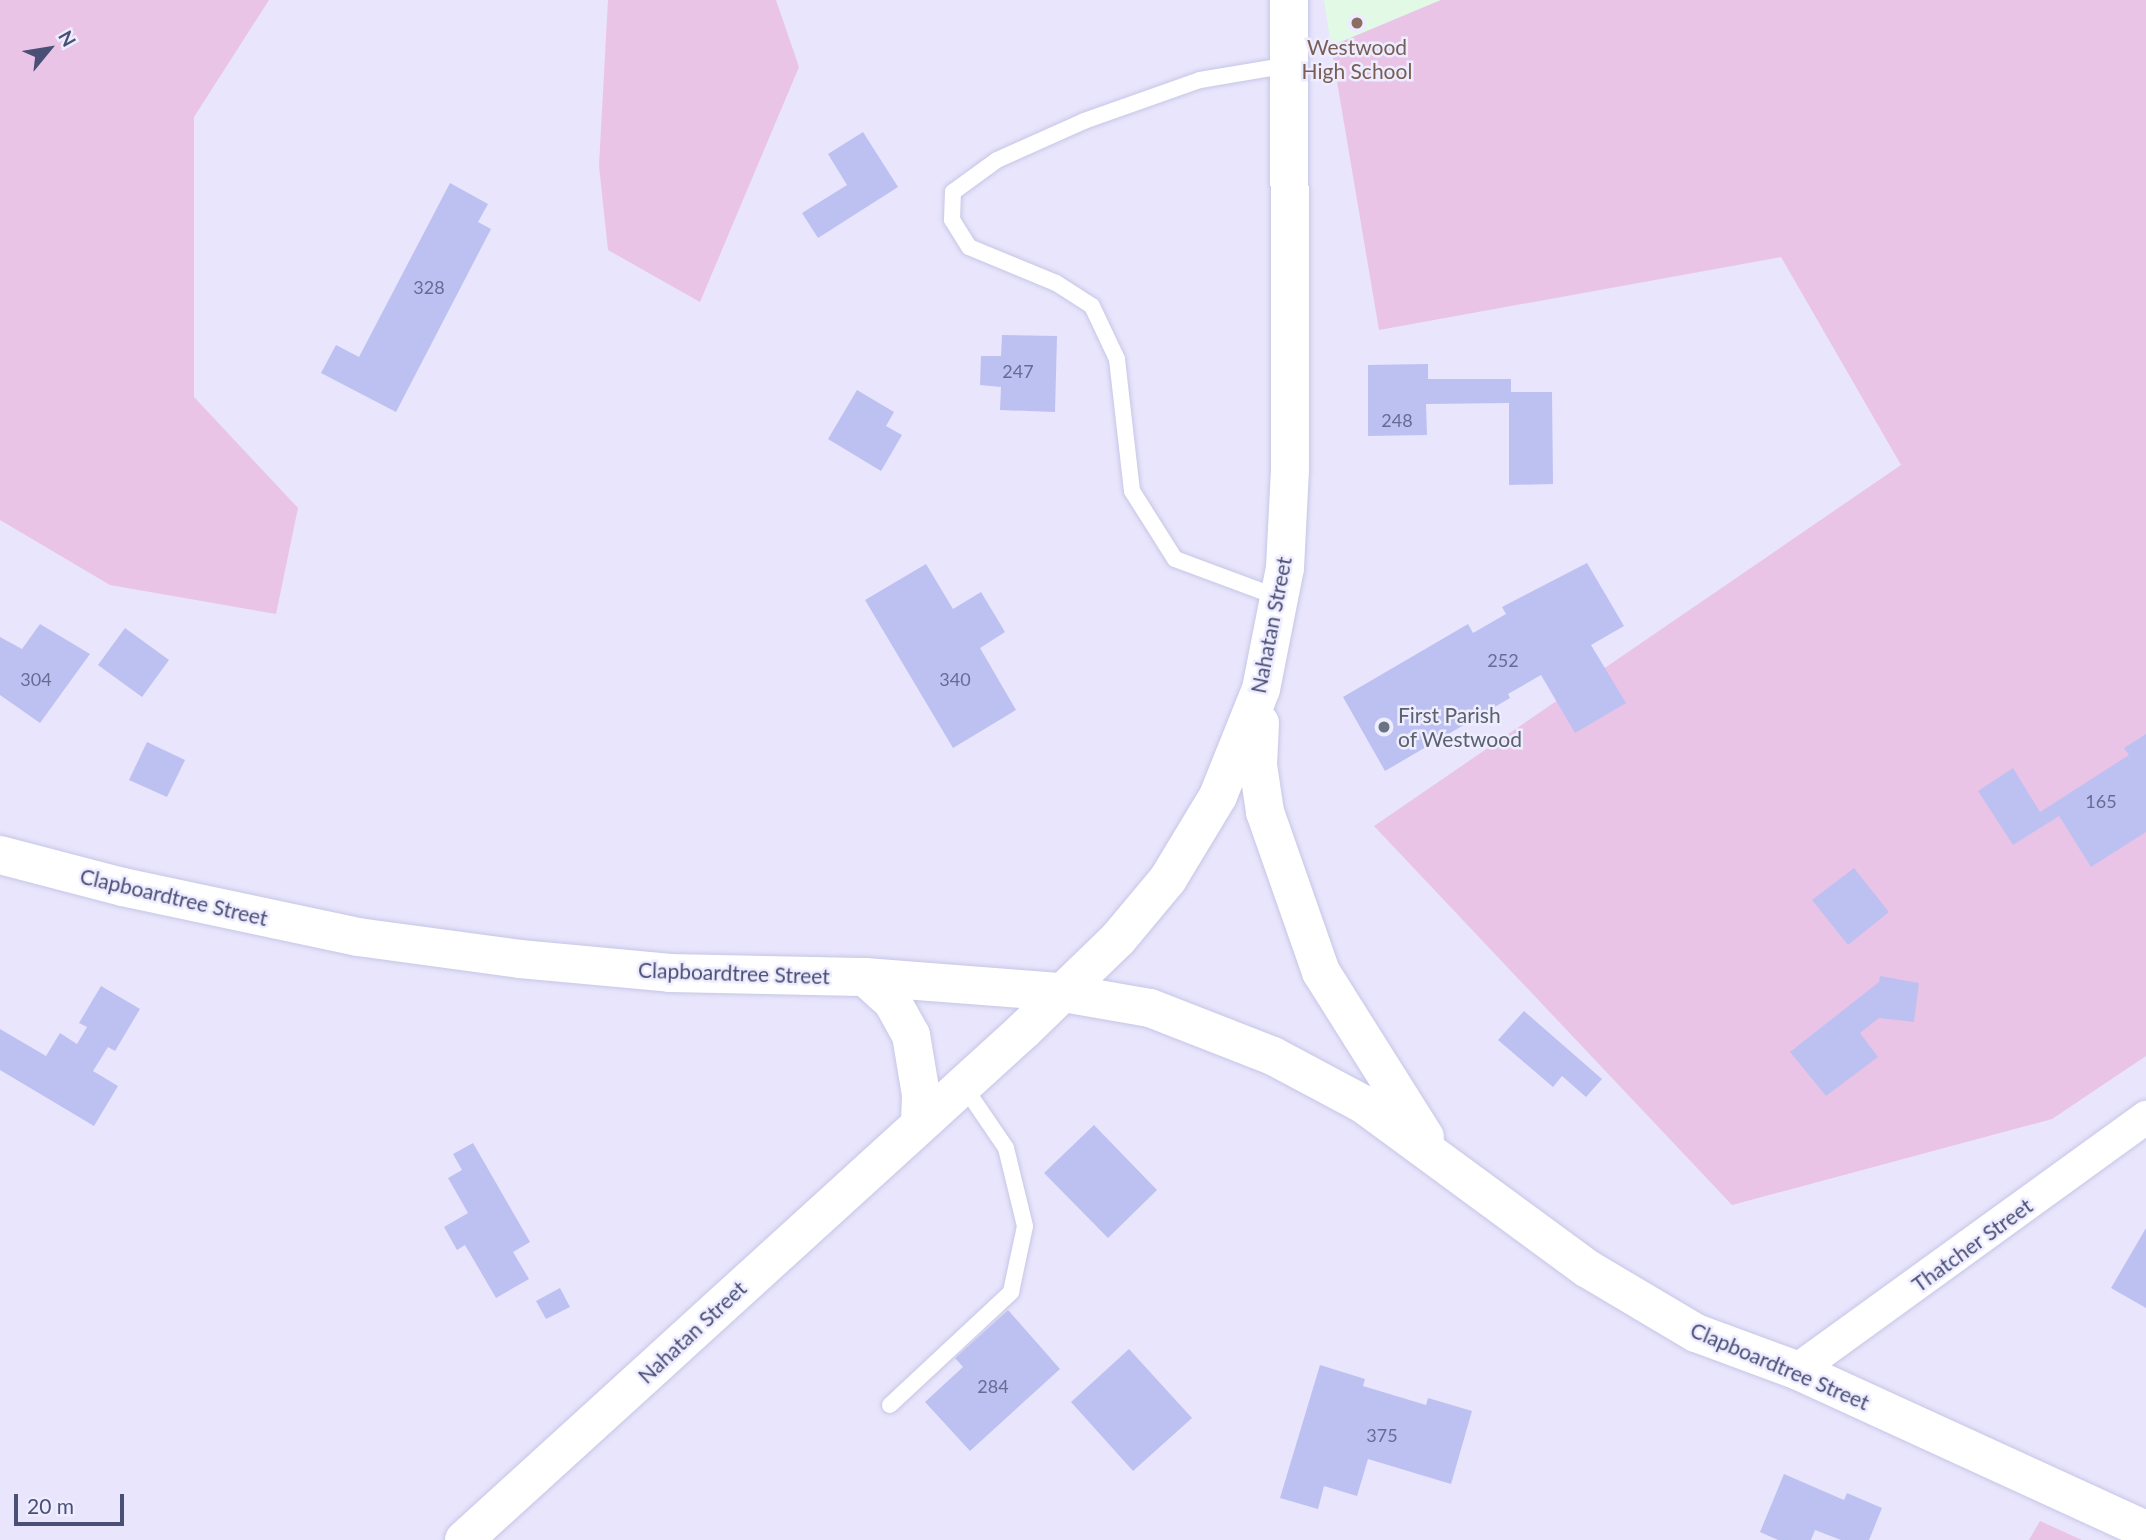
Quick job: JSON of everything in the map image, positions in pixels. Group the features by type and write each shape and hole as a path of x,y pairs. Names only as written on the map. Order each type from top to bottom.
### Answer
{"main road":[{"name":"Nahatan Street","path":"464,1540 1023,1031 1058,992 1118,939 1168,879 1223,786 1261,690 1280,598 1290,470 1289,0"},
{"name":"Clapboardtree Street","path":"1261,690 1258,765 1265,813 1321,972 1376,1066 1440,1158"},
{"name":"Clapboardtree Street","path":"0,855 123,887 358,937 520,960 670,973 865,977 1058,992 1150,1007 1273,1056 1363,1104 1588,1269 1696,1332 1796,1370 2146,1530"},
{"path":"865,977 892,1001 911,1035 921,1095 919,1123"}],"street":[{"name":"Thatcher Street","path":"1796,1370 2146,1117"}],"lane":[{"path":"1280,598 1175,559 1132,491 1117,359 1092,306 1056,283 969,247 952,220 953,192 997,160 1084,121 1200,80 1290,65"},
{"path":"890,1405 1011,1292 1026,1226 1006,1148 963,1084"}],"shaded area":[{"path":"0,0 269,0 194,117 194,397 298,508 276,614 110,585 0,520"},
{"path":"608,0 776,0 799,67 700,302 608,250 599,166"},
{"name":"Westwood High School","path":"1324,0 1441,0 1331,46"},
{"path":"1441,0 2146,0 2146,1056 2052,1119 1732,1205 1374,826 1901,465 1781,257 1379,330 1331,46"},
{"path":"2040,1521 2082,1540 2029,1540"}],"building":[{"path":"863,132 898,187 818,238 802,213 847,185 828,154"},
{"path":"450,183 488,204 478,222 491,229 396,412 321,373 336,345 359,357"},
{"path":"1002,335 1057,336 1055,412 1000,410 1001,387 980,385 981,356 1001,356"},
{"path":"1428,364 1428,379 1511,379 1511,392 1552,392 1553,484 1509,485 1509,403 1426,404 1427,435 1368,436 1368,365"},
{"path":"857,390 894,412 886,426 902,435 881,471 828,439"},
{"path":"1587,563 1624,626 1591,645 1626,703 1575,733 1541,675 1508,694 1510,698 1385,771 1343,697 1468,624 1473,633 1506,614 1502,607"},
{"path":"926,564 953,609 981,592 1005,632 980,648 1016,710 953,748 865,600"},
{"path":"40,624 90,654 40,723 0,695 0,637 22,649"},
{"path":"125,628 169,660 142,697 98,665"},
{"path":"2146,734 2146,832 2091,867 2059,816 2013,845 1978,791 2013,768 2040,812 2129,755 2124,748"},
{"path":"147,742 185,760 167,797 129,780"},
{"path":"1854,868 1889,912 1848,945 1812,900"},
{"path":"1880,976 1919,983 1914,1022 1879,1018 1860,1033 1878,1057 1826,1096 1790,1052 1879,982"},
{"path":"101,986 140,1009 115,1051 108,1047 93,1071 118,1086 94,1126 0,1070 0,1029 46,1056 60,1033 77,1044 87,1027 79,1023"},
{"path":"1524,1011 1602,1079 1586,1097 1562,1076 1553,1087 1498,1040"},
{"path":"1094,1125 1157,1190 1108,1238 1044,1173"},
{"path":"473,1143 530,1242 513,1252 529,1279 496,1298 465,1245 457,1250 444,1227 468,1213 448,1178 462,1170 453,1154"},
{"path":"2146,1228 2146,1308 2111,1288"},
{"path":"560,1288 570,1307 546,1319 536,1301"},
{"path":"1008,1310 1060,1369 970,1451 925,1402 963,1367 955,1358"},
{"path":"1129,1349 1192,1418 1133,1471 1071,1402"},
{"path":"1320,1365 1365,1379 1363,1386 1426,1405 1428,1398 1472,1411 1451,1484 1368,1459 1357,1496 1324,1486 1318,1509 1280,1498"},
{"path":"1784,1474 1844,1500 1847,1493 1882,1508 1869,1540 1841,1540 1815,1530 1811,1540 1778,1540 1760,1532"}],"place":[{"name":"Westwood High School","path":"1357,23"},
{"name":"First Parish of Westwood","path":"1384,727"}]}
